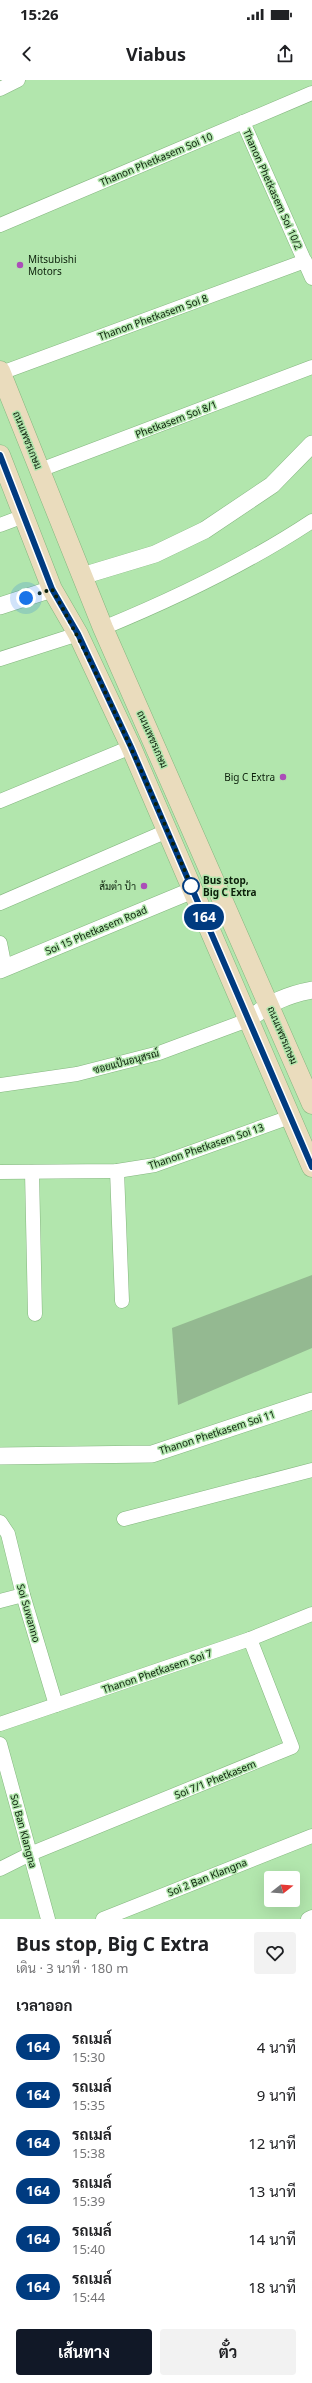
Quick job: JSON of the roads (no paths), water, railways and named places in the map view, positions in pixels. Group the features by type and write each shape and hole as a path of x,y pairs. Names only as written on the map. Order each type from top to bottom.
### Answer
{"main road":[{"name":"ถนนเพชรเกษม","path":"0,372 103,628 269,1003 312,1104"},
{"path":"0,455 52,589 78,634 131,747 312,1167"}],"street":[{"path":"0,89 18,80"},
{"name":"Thanon Phetkasem Soi 10","path":"0,225 312,93"},
{"name":"Thanon Phetkasem Soi 10/2","path":"243,122 312,278"},
{"name":"Thanon Phetkasem Soi 8","path":"0,372 304,261"},
{"name":"Phetkasem Soi 8/1","path":"40,470 312,368"},
{"path":"82,576 155,554 204,530 272,485 312,444"},
{"path":"0,525 24,516"},
{"path":"103,628 166,602 257,555 312,521"},
{"path":"0,606 52,589"},
{"path":"0,658 78,634"},
{"path":"0,800 131,747"},
{"path":"0,903 168,831"},
{"name":"Soi 15 Phetkasem Road","path":"3,969 193,890"},
{"path":"0,943 3,969"},
{"path":"248,1020 269,1003 296,993 312,990"},
{"name":"ซอยแป้นอนุสรณ์","path":"0,1085 77,1074 159,1053 248,1020"},
{"name":"Thanon Phetkasem Soi 13","path":"0,1172 117,1171 155,1165 290,1117"},
{"path":"117,1171 122,1301"},
{"path":"32,1172 35,1314"},
{"name":"Thanon Phetkasem Soi 11","path":"0,1456 152,1454 312,1401"},
{"path":"124,1519 312,1470"},
{"name":"Soi Suwanno","path":"0,1522 8,1534 23,1595 56,1705"},
{"path":"0,1601 23,1595"},
{"name":"Thanon Phetkasem Soi 7","path":"0,1724 250,1639 312,1614"},
{"name":"Soi 7/1 Phetkasem","path":"30,1854 292,1747 250,1639"},
{"name":"Soi Ban Klangna","path":"0,1744 48,1919"},
{"name":"Soi 2 Ban Klangna","path":"103,1919 312,1836"},
{"path":"0,1869 30,1854"},
{"path":"308,1919 312,1918"}],"place":[{"name":"Mitsubishi Motors","path":"20,265"},
{"name":"Big C Extra","path":"283,777"},
{"name":"ส้มตำ ป้า","path":"144,886"},
{"name":"Bus stop, Big C Extra","path":"191,886"}]}
